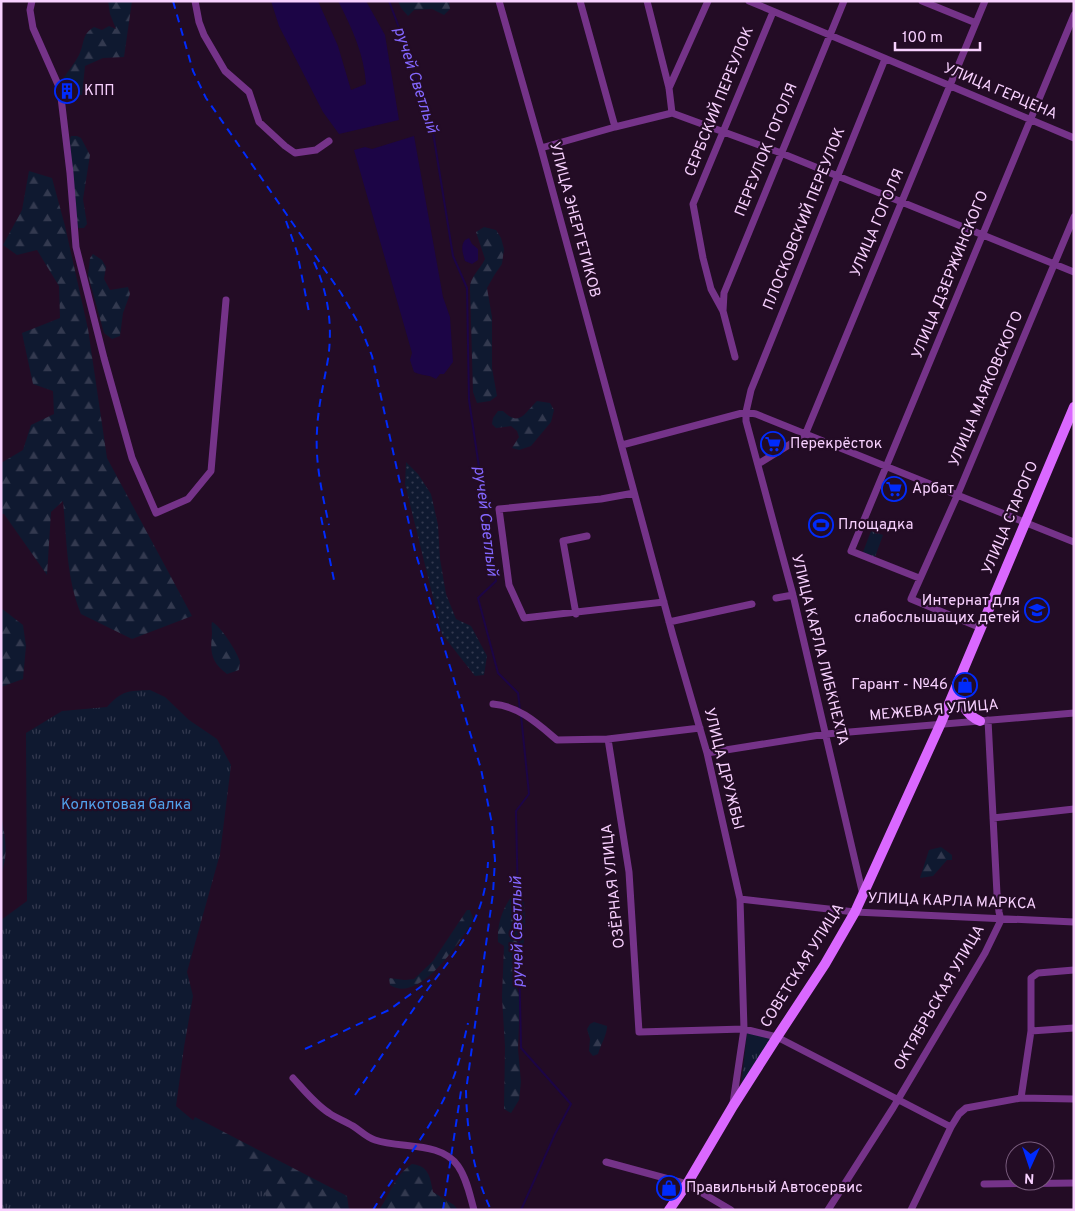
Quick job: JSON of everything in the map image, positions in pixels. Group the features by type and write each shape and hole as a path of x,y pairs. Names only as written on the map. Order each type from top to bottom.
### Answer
{"street":[{"path":"32,1 30,10 33,28 60,89 76,247 132,458 156,513 188,499 210,472 226,300"},
{"path":"195,1 199,22 204,35 225,71 249,92 259,122 295,153 316,150 329,141"},
{"name":"УЛИЦА ЭНЕРГЕТИКОВ","path":"499,1 622,445"},
{"path":"580,1 614,127"},
{"path":"647,1 669,88 672,113"},
{"path":"669,88 708,1"},
{"name":"УЛИЦА ГЕРЦЕНА","path":"749,1 1074,138"},
{"name":"ПЕРЕУЛОК ГОГОЛЯ","path":"723,311 724,293 844,1"},
{"path":"922,1 976,23"},
{"name":"УЛИЦА ГОГОЛЯ","path":"805,434 985,1"},
{"name":"СЕРБСКИЙ ПЕРЕУЛОК","path":"723,311 711,289 693,204 773,12"},
{"name":"УЛИЦА ДЗЕРЖИНСКОГО","path":"919,578 851,551 1074,14"},
{"name":"ПЛОСКОВСКИЙ ПЕРЕУЛОК","path":"746,412 751,390 886,59"},
{"path":"541,148 672,113 781,153 1074,272"},
{"name":"УЛИЦА МАЯКОВСКОГО","path":"981,628 911,599 958,496 1074,217"},
{"path":"723,311 735,357"},
{"name":"УЛИЦА СТАРОГО","path":"940,725 1074,407"},
{"path":"622,445 746,412 762,416 1074,542"},
{"name":"УЛИЦА КАРЛА ЛИБКНЕХТА","path":"746,412 793,595 863,895"},
{"path":"758,464 805,434"},
{"name":"УЛИЦА ДРУЖБЫ","path":"622,445 669,622 707,753 740,899 744,1029 733,1106"},
{"path":"634,493 499,509 509,585 524,618 576,614 664,602"},
{"path":"576,614 563,541 587,536"},
{"path":"776,598 793,595"},
{"path":"669,622 752,604"},
{"path":"958,684 961,702 966,713 972,718 984,721"},
{"path":"493,704 503,704 517,710 557,740 608,739 700,728"},
{"name":"МЕЖЕВАЯ УЛИЦА","path":"707,753 826,734 1074,713"},
{"name":"ОКТЯБРЬСКАЯ УЛИЦА","path":"828,1210 897,1100 985,953 1002,920 997,894 993,818 984,721"},
{"name":"СОВЕТСКАЯ УЛИЦА","path":"669,1210 687,1184 733,1106 830,956 855,912 940,725"},
{"name":"ОЗЁРНАЯ УЛИЦА","path":"608,739 629,872 639,1032 744,1029"},
{"path":"993,818 1074,809"},
{"name":"УЛИЦА КАРЛА МАРКСА","path":"740,899 855,912 1074,922"},
{"path":"1021,1098 1031,1031 1031,978 1038,973 1074,970"},
{"path":"1031,1031 1074,1028"},
{"path":"744,1029 777,1037 951,1127"},
{"path":"293,1078 330,1114 354,1126 363,1134 385,1142 423,1148 452,1159 462,1173 474,1210"},
{"path":"911,1210 951,1127 959,1114 966,1108 1021,1098 1074,1099"},
{"path":"606,1162 687,1184 731,1210"},
{"path":"984,1184 1074,1183"}],"green space":[{"path":"108,1 132,1 124,57 103,58 85,66 82,95 73,95 63,79 76,61 87,33 94,27 102,30 109,26 116,29 110,14"},
{"path":"398,1 449,1 450,9 444,15 432,9 414,10 408,16"},
{"path":"71,136 81,138 90,155 83,199 87,224 84,228 77,228 69,142"},
{"path":"29,171 52,178 65,226 88,329 107,458 192,616 132,639 81,614 72,586 66,544 63,501 51,512 47,575 4,514 1,514 1,463 23,450 31,425 54,414 53,391 33,384 22,333 60,318 59,286 37,250 17,255 3,245 22,210"},
{"path":"484,227 496,230 501,238 504,249 502,264 487,288 492,317 492,368 497,396 490,401 477,403 473,392 470,284 473,276 485,259 476,232"},
{"path":"93,254 102,260 106,267 104,279 110,290 128,287 130,294 123,313 120,336 112,339 104,333 88,275 90,258"},
{"path":"537,401 550,403 554,410 551,422 531,446 519,450 512,448 519,437 517,431 511,426 496,428 492,424 493,418 498,411 503,411 509,416 518,418"},
{"path":"406,462 418,474 431,494 438,525 440,559 446,594 456,619 471,626 487,656 484,675 475,676 442,634 405,484"},
{"name":"Площадка","path":"818,510 831,512 826,535 817,535 812,515"},
{"path":"871,531 883,535 875,557 863,552"},
{"path":"1,608 23,625 26,646 23,679 1,687"},
{"path":"212,622 224,634 236,652 240,662 239,670 227,674 215,661 211,646"},
{"name":"Колкотовая балка","path":"150,690 165,697 189,720 217,739 231,765 220,854 187,972 193,996 176,1106 260,1177 270,1210 1,1210 1,920 27,901 26,733 62,711 107,707 117,697 126,692"},
{"path":"1,815 6,852 1,875"},
{"path":"941,847 952,855 952,860 947,860 933,876 920,878 929,850"},
{"path":"513,894 521,894 524,903 525,920 523,954 516,968 516,986 520,996 518,1049 521,1082 519,1100 511,1113 504,1109 505,1047 502,997 504,946 498,942 498,929 501,917"},
{"path":"467,910 470,910 473,918 471,924 457,945 436,969 425,979 413,986 401,989 390,985 389,978 414,979 433,961"},
{"path":"594,1022 607,1026 607,1029 598,1054 593,1056 589,1051 590,1039 587,1029"},
{"path":"747,1032 772,1039 741,1088"},
{"path":"195,1117 347,1196 349,1210 183,1210 182,1140"},
{"path":"412,1164 422,1167 428,1173 433,1192 454,1205 458,1210 379,1210 397,1179"}],"shaded area":[{"path":"271,1 318,1 338,46 351,90 366,84 365,73 356,41 338,1 366,1 385,35 399,120 339,134 323,112 279,26"},
{"path":"414,136 443,297 450,317 453,362 444,374 440,374 436,379 414,372 410,360 412,353 354,150 365,147 372,149"},
{"path":"469,238 478,249 478,260 472,264 465,261 462,250 463,242"}],"waterway":[{"name":"ручей Светлый","path":"389,1 432,126 453,256 467,288 469,400 496,581 478,598 498,673 518,693 520,710"},
{"name":"ручей Светлый","path":"521,715 529,794 516,811 521,1048 571,1104 555,1134 521,1210"}],"railway":[{"path":"173,1 193,71 206,98 341,293 360,326 372,356 415,551 481,769 492,824 495,860 493,893 466,1091 468,1122 475,1167 491,1210"},
{"path":"286,221 297,252 309,312"},
{"path":"314,262 326,297 330,334 317,431 317,455 329,525"},
{"path":"321,517 334,580"},
{"path":"355,1095 466,937 481,903 486,884 488,862"},
{"path":"305,1049 389,1010 430,980"},
{"path":"373,1210 424,1134 442,1102 456,1071 468,1023"},
{"path":"443,1210 461,1091"}],"place":[{"name":"КПП","path":"67,91"},
{"name":"Перекрёсток","path":"773,444"},
{"name":"Арбат","path":"894,489"},
{"name":"Площадка","path":"821,525"},
{"name":"Интернат для слабослышащих детей","path":"1037,610"},
{"name":"Гарант - №46","path":"965,685"},
{"name":"Правильный Автосервис","path":"669,1188"}]}
